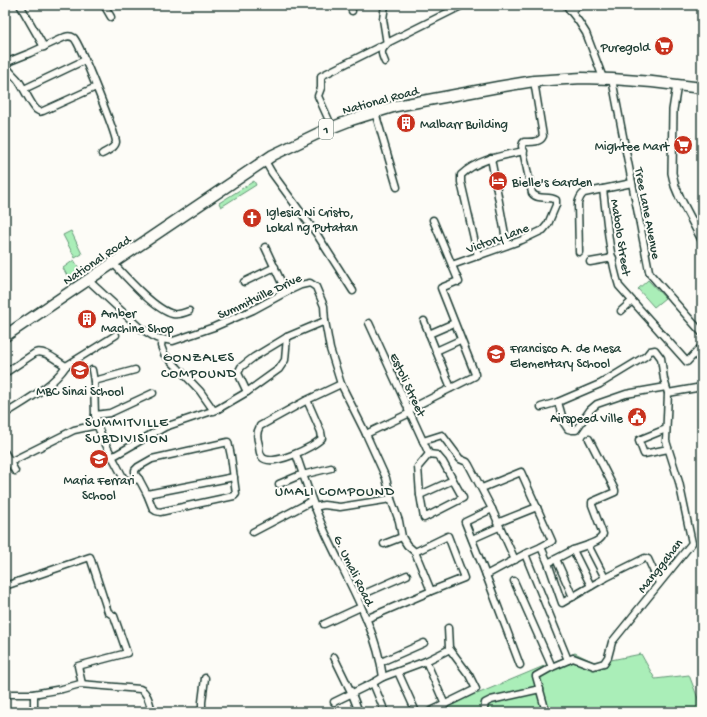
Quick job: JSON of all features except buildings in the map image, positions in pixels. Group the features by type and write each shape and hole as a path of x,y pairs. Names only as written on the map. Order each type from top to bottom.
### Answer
{"highway":[{"name":"National Road","path":"5,336 265,161 332,127 375,112 409,103 534,81 608,78 702,88"}],"street":[{"path":"20,5 44,47"},
{"path":"104,5 111,18"},
{"path":"385,5 383,18 387,44 382,51 385,62"},
{"path":"332,127 318,96 322,88 321,76 463,5"},
{"name":"Tree Lane Avenue","path":"566,5 586,33 608,78 632,183 649,271 702,333"},
{"path":"570,11 581,5"},
{"path":"96,87 43,112 38,111 18,79 8,70 6,65 10,61 65,37 72,37 85,60 96,87 116,142 113,147 102,154"},
{"path":"24,89 85,60"},
{"path":"478,256 460,178 461,175 482,161 524,151 522,146 523,143 539,141 542,139 543,136 534,81"},
{"path":"677,85 673,110 672,173 680,198 702,240"},
{"path":"375,112 397,187"},
{"name":"Victory Lane","path":"452,265 522,240 543,230 548,224 556,205 556,200 551,197 533,196 524,151"},
{"path":"491,158 508,245"},
{"path":"265,161 280,185 316,233 353,291"},
{"path":"579,252 578,204 582,194 632,183"},
{"name":"Mabolo Street","path":"603,189 613,258 619,286 687,362 702,346"},
{"path":"366,434 473,377 475,374 440,288 458,281 433,220"},
{"path":"265,247 286,292"},
{"path":"590,262 613,258"},
{"path":"113,263 131,283 158,306 171,314 182,314 189,312"},
{"path":"244,282 275,268"},
{"name":"Summitville Drive","path":"88,280 140,328 156,338 174,341 214,327 252,310 301,285 310,283 316,287 324,306 330,349 341,384 386,478 391,499 399,521 402,537"},
{"path":"621,311 632,301"},
{"path":"247,392 238,373 240,367 286,337 325,321"},
{"path":"424,322 451,388"},
{"name":"Estoli Street","path":"369,323 429,454"},
{"path":"429,334 452,324"},
{"path":"5,414 49,384 62,372 66,366 116,335"},
{"path":"112,456 165,427 214,411 247,392 279,369 284,360 286,337"},
{"path":"162,339 161,346 164,354 200,391 214,411"},
{"path":"436,351 458,341"},
{"name":"Manggahan","path":"558,402 600,384 646,356 650,351 654,350 661,358 667,390 666,441 679,482 692,543 612,642 608,657 604,663 594,666 578,659 573,658 568,660"},
{"path":"5,373 39,351 66,366"},
{"path":"92,370 97,425 124,479 129,481 139,479"},
{"path":"94,381 134,370"},
{"path":"307,400 321,432 322,438 319,442 296,454 272,460 261,456 257,437 257,431 260,426 307,400 341,384"},
{"path":"541,406 558,402 564,423 568,430 576,430 590,410 597,404 626,394 702,386"},
{"path":"95,415 110,413 154,393"},
{"path":"10,462 74,430 97,425"},
{"path":"666,429 639,441 644,454 668,449"},
{"path":"423,441 442,435 460,459 470,464 515,560"},
{"path":"548,563 573,550 602,538 603,534 592,502 615,492 615,490 589,439"},
{"path":"228,442 236,494 234,496 160,512 153,509 139,479 135,474 135,470 152,459 228,442"},
{"path":"5,453 15,471"},
{"name":"G. Umali Road","path":"296,454 313,504 325,533 357,597 366,619 381,662 383,677"},
{"path":"429,454 437,455 443,462 463,498 424,518 420,495 418,467 429,454"},
{"path":"279,484 296,477 331,468"},
{"path":"482,488 521,472 552,541 486,575"},
{"path":"147,494 234,477"},
{"path":"420,495 453,480"},
{"path":"253,532 313,504 324,504 340,507 391,499"},
{"path":"472,539 537,507"},
{"path":"492,509 465,522 520,665"},
{"path":"384,544 402,537 407,545 415,552 431,591 464,578 448,536 415,552"},
{"path":"588,545 605,578"},
{"path":"541,547 562,603 605,578 645,558 648,559 659,583"},
{"path":"573,550 591,586"},
{"path":"525,554 568,660 536,676 546,712"},
{"path":"5,586 90,557 108,612 114,616 126,653 78,666 82,684"},
{"path":"556,559 573,597"},
{"path":"357,597 407,575"},
{"path":"514,581 552,667"},
{"path":"366,619 429,592"},
{"path":"324,624 361,607"},
{"path":"429,712 476,689 469,675 449,648 448,628"},
{"path":"381,662 424,643"},
{"path":"334,702 383,677 426,661 445,652 449,648"},
{"path":"334,657 359,712"},
{"path":"426,661 446,704"},
{"path":"398,672 416,712"},
{"path":"202,712 205,678"},
{"path":"373,683 385,712"},
{"path":"5,694 34,694 62,690 82,684 143,690 146,693 152,712"},
{"path":"484,712 485,702 540,689"},
{"path":"34,694 34,712"}],"green space":[{"path":"254,181 256,185 221,207 219,203"},
{"path":"71,231 82,254 75,258 63,235"},
{"path":"74,260 83,275 71,283 63,268"},
{"path":"648,280 665,298 654,307 638,289"},
{"path":"575,653 596,663 641,654 655,679 689,675 702,712 436,712 478,690 477,694"}],"place":[{"name":"Puregold","path":"664,46"},
{"name":"Malbarr Building","path":"406,123"},
{"name":"Mightee Mart","path":"683,145"},
{"name":"Bielle's Garden","path":"498,181"},
{"name":"Iglesia Ni Cristo, Lokal ng Putatan","path":"252,218"},
{"name":"Amber Machine Shop","path":"87,319"},
{"name":"Francisco A. de Mesa Elementary School","path":"496,354"},
{"name":"MBC Sinai School","path":"80,370"},
{"name":"Airspeed Ville","path":"637,417"},
{"name":"Maria Ferrari School","path":"99,459"}],"district":[{"name":"GONZALES COMPOUND","path":"199,364"},
{"name":"SUMMITVILLE SUBDIVISION","path":"127,430"},
{"name":"UMALI COMPOUND","path":"335,490"}]}
